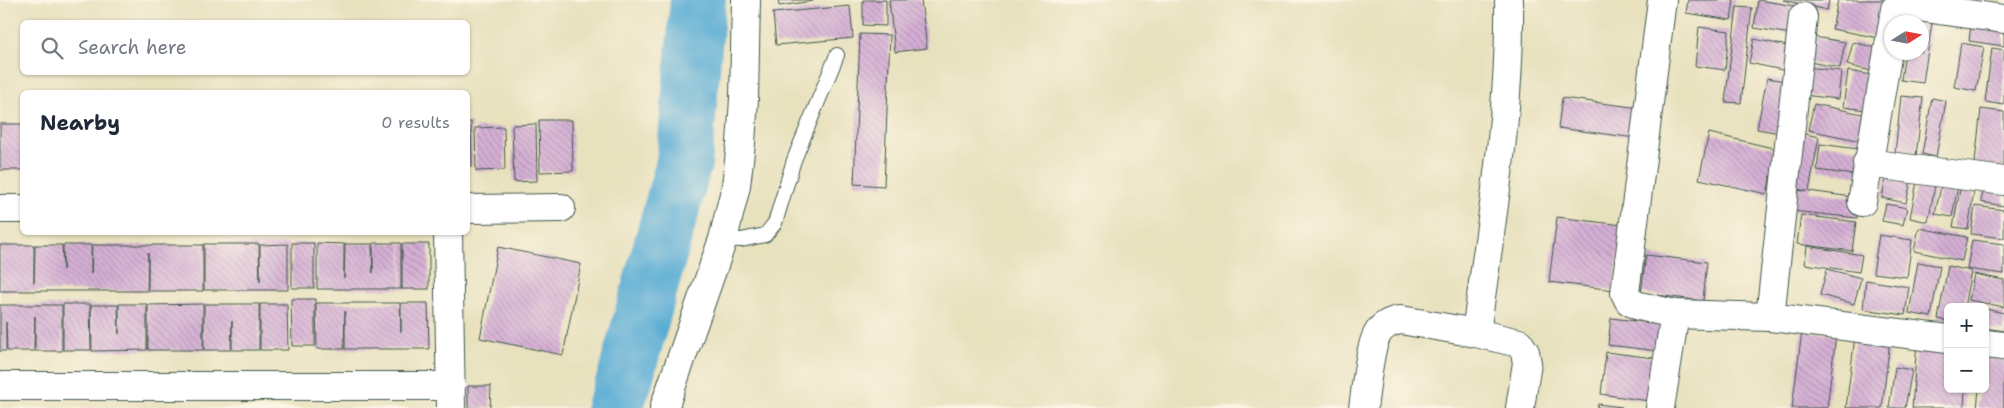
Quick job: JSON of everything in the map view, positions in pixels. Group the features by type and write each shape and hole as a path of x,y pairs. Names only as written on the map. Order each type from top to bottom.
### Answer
{"street":[{"path":"664,408 723,239 736,186 741,143 746,0"},
{"path":"1476,333 1502,140 1510,50 1509,0"},
{"path":"1662,0 1625,293 1629,301 1639,306 1675,314 1770,318 1944,340"},
{"path":"1894,15 1895,9 1903,5 2004,19"},
{"path":"1770,318 1803,17"},
{"path":"1862,202 1886,60"},
{"path":"1867,164 2004,180"},
{"path":"470,208 560,208"},
{"path":"0,209 20,209"},
{"path":"0,386 451,397 448,235"},
{"path":"1660,408 1675,314"},
{"path":"1363,408 1374,342 1383,327 1394,320 1476,333 1514,342 1522,346 1527,356 1527,363 1520,408"},
{"path":"1989,344 2004,346"}],"lane":[{"path":"723,239 741,240 766,235 775,224 794,160 837,56"}],"building":[{"path":"778,0 813,0 813,1 779,6"},
{"path":"863,0 886,0 886,26 863,25"},
{"path":"889,0 921,0 927,48 895,52"},
{"path":"1688,0 1734,0 1731,20 1686,13"},
{"path":"1758,0 1801,7 1797,35 1754,28"},
{"path":"1783,0 1829,0 1827,10"},
{"path":"1838,0 1886,0 1879,38 1832,29"},
{"path":"850,6 853,38 776,45 773,13"},
{"path":"1737,7 1752,8 1741,103 1725,102"},
{"path":"1929,15 1933,16 1929,43"},
{"path":"1972,18 2004,23 2004,46 1969,41"},
{"path":"1699,27 1729,31 1725,70 1695,66"},
{"path":"860,34 890,35 884,186 854,184"},
{"path":"1814,37 1845,42 1840,68 1810,62"},
{"path":"1754,39 1797,48 1792,72 1749,63"},
{"path":"1853,42 1876,48 1871,71 1847,65"},
{"path":"1961,43 1984,47 1976,91 1954,87"},
{"path":"1992,48 2004,50 2004,105 1985,102"},
{"path":"1904,60 1926,60 1923,83 1901,80"},
{"path":"1806,67 1841,71 1838,99 1803,95"},
{"path":"1848,71 1872,75 1867,110 1843,107"},
{"path":"1767,78 1790,82 1780,133 1757,129"},
{"path":"1901,96 1923,98 1916,156 1895,153"},
{"path":"1562,98 1640,108 1636,138 1558,128"},
{"path":"1932,98 1946,101 1936,157 1922,154"},
{"path":"1814,104 1872,116 1867,142 1808,130"},
{"path":"1981,109 2004,112 2004,174 1974,171"},
{"path":"539,120 572,120 573,171 540,172"},
{"path":"470,122 471,122 472,166 470,166"},
{"path":"0,124 20,124 20,170 0,170"},
{"path":"536,124 537,181 514,182 512,125"},
{"path":"504,127 505,170 476,171 475,128"},
{"path":"1796,132 1819,137 1809,191 1859,198 1857,218 1792,211 1795,190 1807,191 1786,187"},
{"path":"1709,133 1777,149 1767,194 1699,179"},
{"path":"1820,144 1866,150 1862,176 1817,170"},
{"path":"1888,167 1913,172 1906,203 1882,198"},
{"path":"1919,171 1937,175 1928,222 1910,218"},
{"path":"1943,177 1959,181 1952,217 1935,214"},
{"path":"1985,182 2004,185 2004,206 1981,202"},
{"path":"1961,183 1975,185 1968,229 1953,227"},
{"path":"1886,204 1907,208 1903,225 1882,221"},
{"path":"1975,206 2004,210 2004,238 1971,234"},
{"path":"1801,215 1856,222 1852,251 1797,244"},
{"path":"1557,217 1622,225 1614,290 1549,282"},
{"path":"1919,228 1967,237 1962,261 1914,251"},
{"path":"1879,235 1912,240 1907,277 1873,273"},
{"path":"1972,240 2004,244 2004,274 1967,269"},
{"path":"292,243 314,243 314,288 292,288"},
{"path":"317,243 344,244 344,278 345,244 372,244 373,273 373,243 401,243 401,289 317,289"},
{"path":"204,244 259,244 260,282 260,245 288,244 288,290 204,290"},
{"path":"402,244 429,244 429,289 402,289"},
{"path":"0,245 34,245 34,283 35,245 62,245 63,270 63,245 91,245 91,274 92,245 203,245 203,291 148,291 148,253 147,291 0,291"},
{"path":"1807,246 1862,255 1859,272 1805,264"},
{"path":"498,247 581,264 563,355 480,338"},
{"path":"1646,255 1707,262 1703,301 1641,293"},
{"path":"1918,262 1940,266 1931,317 1909,313"},
{"path":"1948,266 1971,271 1965,303 1944,303 1944,320 1938,319"},
{"path":"1827,269 1861,278 1854,304 1820,295"},
{"path":"1974,274 2004,280 2004,307 1969,300"},
{"path":"1866,280 1909,287 1905,315 1863,309"},
{"path":"291,299 315,299 315,346 292,346"},
{"path":"316,303 400,303 401,332 401,303 428,303 429,349 345,349 345,311 344,349 317,349"},
{"path":"63,304 90,304 91,350 63,350"},
{"path":"119,304 147,304 147,350 92,351 91,305 118,305 119,334"},
{"path":"203,304 203,350 148,350 148,305"},
{"path":"204,304 259,304 259,350 232,350 232,321 231,350 204,350"},
{"path":"260,304 287,304 288,350 260,350"},
{"path":"0,305 62,305 62,351 35,351 35,316 34,351 7,351 6,322 6,351 0,351"},
{"path":"1989,310 2004,313 2004,331 1989,329"},
{"path":"1611,318 1661,324 1658,351 1608,345"},
{"path":"1802,331 1836,335 1827,408 1792,408"},
{"path":"1855,336 1890,340 1882,408 1846,408"},
{"path":"1917,341 1944,344 1944,393 1965,393 1964,408 1912,408"},
{"path":"1989,351 2004,353 2004,408 1977,408 1979,393 1989,393"},
{"path":"1606,352 1654,358 1649,401 1601,394"},
{"path":"1895,367 1912,370 1905,408 1889,408"},
{"path":"468,386 491,386 490,408 468,408"},
{"path":"1598,404 1622,407 1622,408 1597,408"}],"waterway":[{"path":"614,408 624,382 684,163 698,0"}]}
